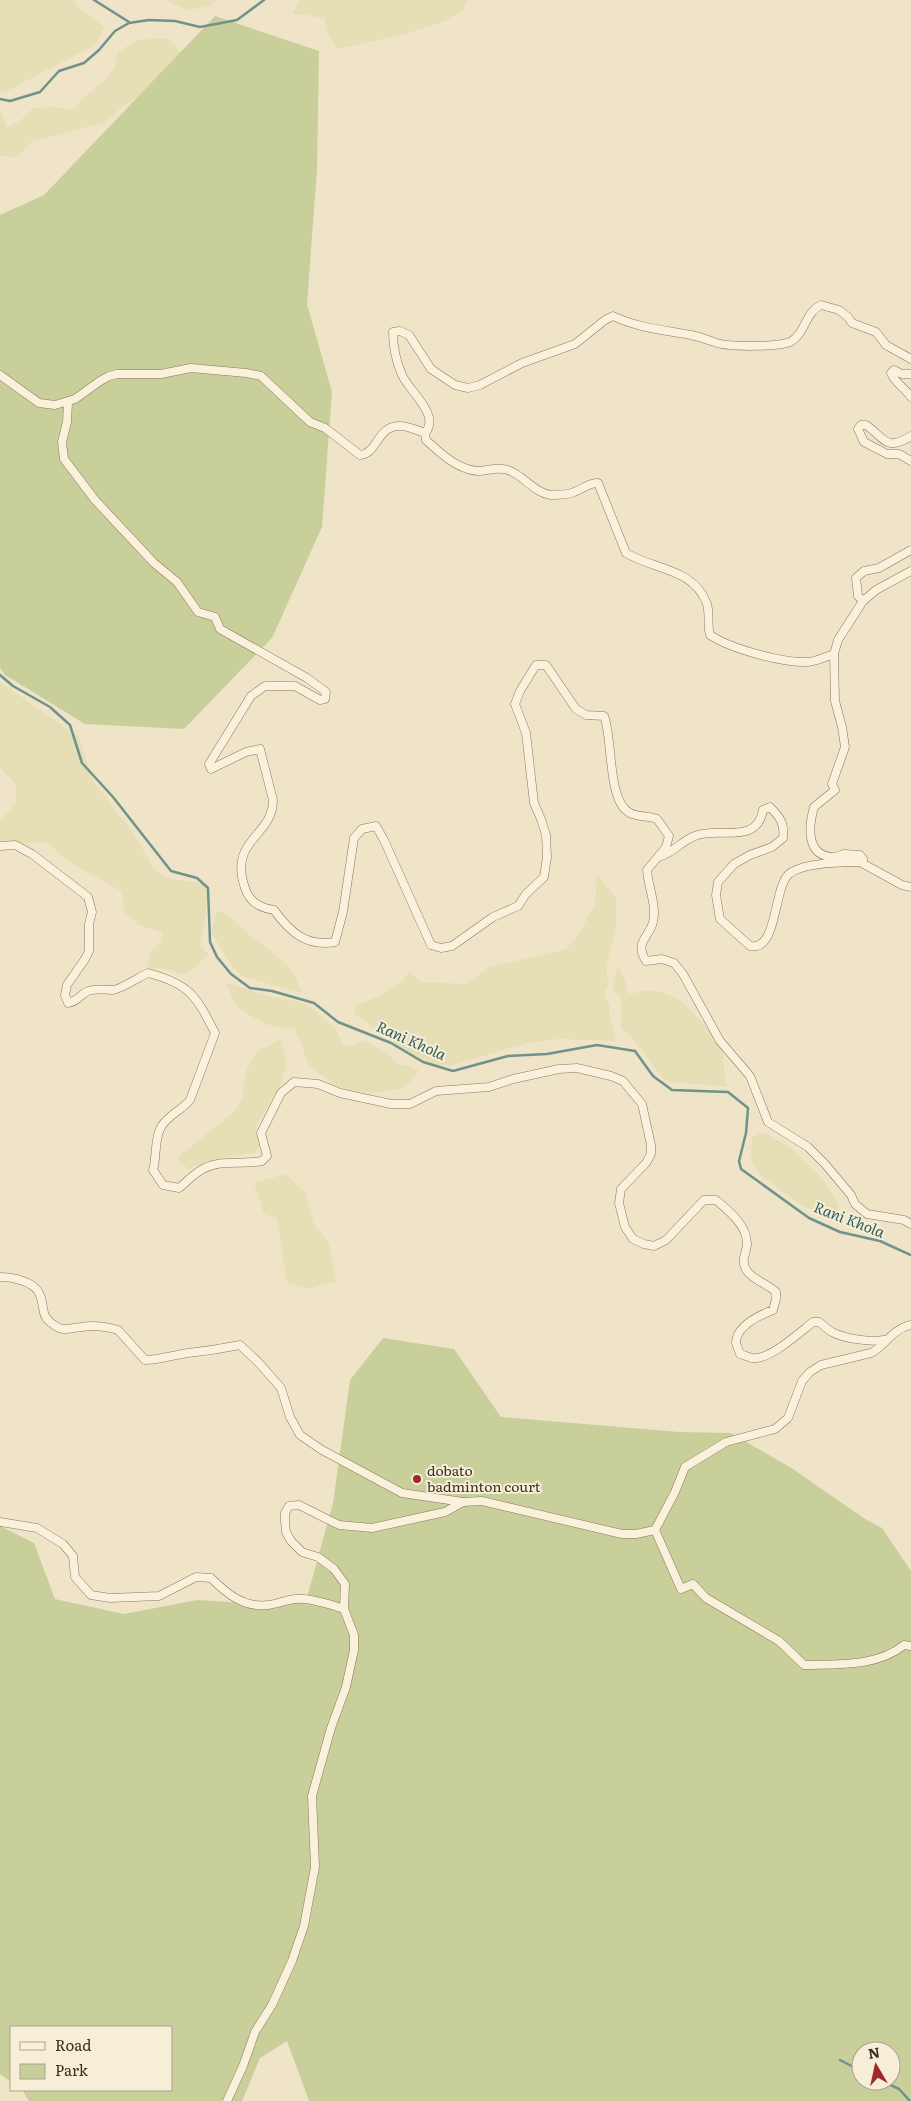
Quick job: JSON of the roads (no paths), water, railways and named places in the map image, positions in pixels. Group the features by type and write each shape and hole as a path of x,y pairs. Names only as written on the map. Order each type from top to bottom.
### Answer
{"street":[{"path":"834,654 809,662 794,661 746,651 710,635 707,604 699,588 676,572 626,553 598,482 591,483 572,494 551,495 534,488 511,471 502,468 479,471 448,459 426,440 425,433 429,428 429,417 423,404 403,376 395,356 393,332 400,331 409,335 431,369 456,385 468,388 480,385 522,362 575,344 605,320 613,316 640,326 710,338 716,342 730,345 775,345 787,343 795,339 810,312 821,305 828,305 848,317 852,324 876,332 886,345 911,359"},
{"path":"0,375 39,403 55,406 68,402 109,376 126,373 161,374 174,370 202,368 261,376 310,422 325,428 360,455 366,455 377,439 388,428 405,426 425,433"},
{"path":"911,374 902,374 894,370 891,373 893,378 906,389 911,397"},
{"path":"68,402 67,422 62,442 64,459 94,500 154,563 177,582 198,612 215,617 220,630 307,678 326,692 325,699 320,700 294,686 265,686 251,696 209,764 211,769 246,752 260,749 273,806 269,816 244,851 240,874 246,893 260,908 274,910 284,923 296,935 302,938 321,944 335,942 343,912 354,838 362,829 376,826 431,946 441,948 452,946 493,917 518,906 526,894 544,877 547,857 546,835 534,803 526,733 515,704 520,691 536,665 546,665 576,709 586,715 604,716 608,726 607,739 616,790 623,807 631,814 657,819 669,836 666,847 648,870 654,914 653,923 641,944 641,953 646,961 662,959 674,963 683,974 720,1041 750,1076 768,1122 808,1147 851,1195 855,1204 868,1214 904,1220 911,1224"},
{"path":"911,436 902,441 891,443 879,439 866,425 861,425 858,430 864,442 888,454 899,454 911,461"},
{"path":"863,600 858,596 856,578 864,571 879,568 911,550"},
{"path":"860,862 863,859 860,855 844,854 833,857 821,853 814,848 809,835 814,807 835,790 832,784 845,748 842,726 835,701 834,654 838,640 863,600 876,590 911,571"},
{"path":"658,857 671,853 693,836 748,831 761,819 763,810 770,807 779,816 784,828 783,838 772,847 750,855 729,868 718,882 716,895 720,919 750,946 756,947 761,945 767,937 776,913 779,890 787,876 794,870 806,866 860,862 902,885 911,887"},
{"path":"0,846 16,845 32,854 88,897 92,912 89,951 67,985 65,995 68,1003 76,1001 86,992 102,988 112,990 122,987 148,973 173,980 187,989 216,1033 190,1100 183,1109 161,1127 157,1140 154,1170 163,1185 179,1188 190,1177 205,1168 220,1163 262,1161 267,1156 261,1133 266,1120 281,1093 294,1082 318,1084 340,1093 391,1104 410,1104 436,1091 489,1087 513,1079 559,1069 577,1068 611,1076 623,1081 642,1104 651,1154 646,1163 621,1189 618,1203 625,1227 633,1239 654,1246 666,1240 704,1200 716,1200 740,1225 747,1244 743,1255 748,1273 771,1287 776,1292 776,1299 773,1310 752,1320 739,1333 736,1343 740,1354 753,1358 768,1354 787,1344 813,1322 820,1322 832,1332 852,1338 870,1342 884,1340"},
{"path":"0,1277 14,1278 36,1289 40,1294 44,1314 48,1321 62,1329 83,1326 118,1330 145,1360 157,1360 188,1353 212,1352 240,1345 281,1388 290,1417 300,1435 322,1450 402,1492 463,1502 482,1501 622,1534 636,1534 655,1530"},
{"path":"655,1530 675,1492 684,1467 726,1442 775,1429 788,1418 802,1381 810,1372 821,1365 871,1354 877,1350 884,1340 904,1326 911,1324"},
{"path":"227,2101 243,2066 255,2032 272,2006 292,1961 304,1926 315,1868 312,1796 331,1728 346,1687 354,1650 354,1635 344,1609 345,1584 342,1578 318,1557 302,1552 291,1541 286,1532 285,1513 289,1506 299,1505 339,1525 372,1528 445,1512 463,1502"},
{"path":"0,1522 37,1528 63,1544 73,1556 75,1576 91,1594 110,1598 159,1596 196,1577 211,1578 226,1594 242,1602 268,1606 297,1598 328,1603 344,1609"},
{"path":"655,1530 681,1589 693,1584 706,1598 778,1641 804,1665 873,1660 892,1654 904,1645 911,1646"}],"waterway":[{"path":"94,0 129,22"},
{"path":"0,99 10,101 40,92 59,71 84,63 99,50 115,31 129,23 149,20 175,21 200,27 237,20 264,0"},
{"name":"Rani Khola","path":"0,675 13,686 50,707 70,725 82,763 113,797 171,871 197,878 208,888 210,942 217,957 231,974 250,988 272,991 314,1003 338,1022 391,1043 423,1062 453,1071 508,1056 547,1054 597,1045 635,1051 653,1076 672,1090 728,1092 748,1108 746,1133 739,1161 741,1169 809,1218 840,1232 880,1241 911,1255"},
{"path":"840,2060 851,2066"},
{"path":"901,2091 910,2101"}],"place":[{"name":"dobato badminton court","path":"417,1479"}]}
